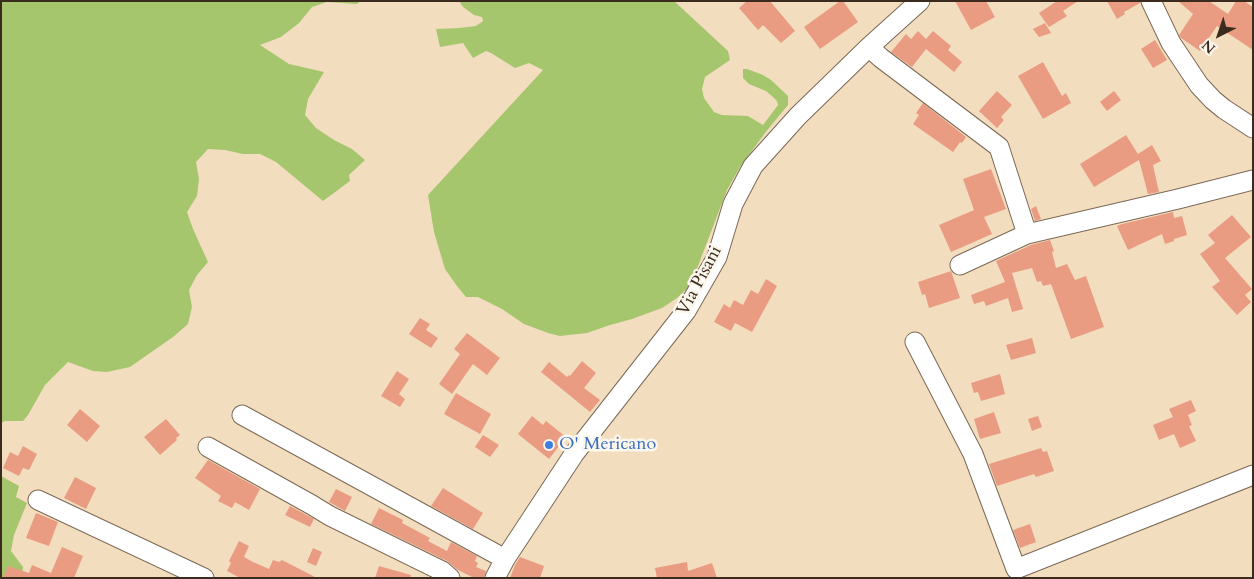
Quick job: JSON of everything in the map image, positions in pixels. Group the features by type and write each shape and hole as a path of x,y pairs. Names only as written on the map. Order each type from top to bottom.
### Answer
{"street":[{"name":"Via Pisani","path":"496,578 505,559 574,454 686,311 717,257 733,204 753,166 798,116 869,47 920,1"},
{"path":"1151,1 1171,43 1199,85 1224,109 1253,128"},
{"path":"869,47 999,146 1027,234"},
{"path":"960,265 1027,234 1253,180"},
{"path":"915,342 973,454 1016,568 1253,475"},
{"path":"242,415 505,559"},
{"path":"208,447 330,516 442,571 450,578"},
{"path":"38,500 204,578"}],"green space":[{"path":"1,1 360,1 357,4 327,2 312,7 299,23 281,37 260,45 289,64 324,72 308,99 305,115 316,128 352,149 365,160 349,175 350,181 323,201 276,162 260,154 243,154 208,149 196,162 199,179 197,196 187,212 208,262 197,275 189,290 192,307 188,324 173,337 130,367 107,372 93,371 68,362 45,385 23,421 5,421 1,423"},
{"path":"459,1 674,1 728,51 730,60 705,77 702,89 704,98 714,112 722,115 748,116 763,125 778,105 777,101 766,91 749,84 743,78 743,69 763,75 788,96 788,105 740,167 727,190 693,279 689,287 677,298 662,308 632,319 587,333 560,336 524,324 502,309 478,297 466,297 457,286 445,269 434,232 428,195 543,70 529,63 515,68 486,51 473,58 463,43 440,47 436,29 476,26 483,21 482,17 474,15 463,7"},
{"path":"1,476 19,486 16,497 27,503 14,535 11,551 23,567 22,578 1,578"}],"building":[{"path":"747,1 770,1 795,31 781,43 763,25 758,30 739,8"},
{"path":"840,1 843,1 858,22 820,49 804,27"},
{"path":"955,1 986,1 995,17 971,30"},
{"path":"1057,1 1078,1 1063,11 1067,16 1049,27 1039,13"},
{"path":"1107,1 1140,1 1140,3 1124,12 1125,14 1117,19"},
{"path":"1178,1 1209,1 1228,14 1236,1 1244,1 1253,7 1253,50 1217,26 1200,51 1179,35 1193,14"},
{"path":"1045,23 1051,33 1039,37 1033,29"},
{"path":"918,31 926,39 933,31 951,46 948,50 962,62 954,72 926,49 912,67 891,52 906,34 911,39"},
{"path":"1155,40 1167,60 1153,68 1141,49"},
{"path":"1043,62 1062,96 1066,93 1071,103 1043,119 1018,76"},
{"path":"997,91 1012,105 1001,117 1004,120 997,128 979,111"},
{"path":"1114,91 1121,100 1107,111 1100,102"},
{"path":"923,103 966,137 953,152 913,124 919,115 916,113"},
{"path":"1126,135 1138,154 1152,145 1161,161 1153,165 1159,192 1148,194 1139,160 1094,187 1080,164"},
{"path":"991,169 1006,209 984,217 992,234 951,252 939,225 974,210 963,179"},
{"path":"1036,206 1041,219 1035,221 1031,209"},
{"path":"1173,212 1174,218 1182,216 1187,235 1165,244 1162,234 1128,250 1117,226"},
{"path":"1232,215 1251,237 1225,258 1252,289 1245,295 1251,302 1237,315 1212,287 1220,281 1200,254 1215,243 1208,235"},
{"path":"1050,240 1054,251 1052,252 1056,268 1067,264 1075,280 1086,276 1104,327 1071,339 1051,284 1043,286 1041,281 1037,282 1032,268 1012,273 1023,309 1012,312 1008,298 986,306 984,301 974,304 971,295 1005,282 996,261 1031,245"},
{"path":"951,271 960,298 929,308 925,294 922,295 918,282"},
{"path":"766,279 777,286 752,332 735,323 731,331 714,322 724,304 730,308 734,300 743,305 751,290 758,294"},
{"path":"420,318 430,324 426,330 438,338 431,348 409,334"},
{"path":"467,333 500,358 487,375 473,364 452,394 439,384 460,354 454,349"},
{"path":"1032,338 1036,353 1011,360 1006,345"},
{"path":"582,361 596,373 584,388 600,400 590,412 541,372 549,362 567,377 570,376"},
{"path":"397,371 409,379 399,394 405,399 400,407 381,396"},
{"path":"1000,374 1005,394 981,401 978,392 974,393 971,383"},
{"path":"456,393 491,414 480,434 444,414"},
{"path":"1191,400 1196,411 1188,415 1192,425 1189,426 1196,441 1180,448 1174,434 1159,440 1153,425 1173,417 1169,409"},
{"path":"80,409 100,426 87,442 67,425"},
{"path":"994,412 1001,433 980,439 974,419"},
{"path":"532,416 543,425 546,421 566,437 549,459 518,434"},
{"path":"1038,416 1042,427 1032,431 1028,419"},
{"path":"166,419 180,435 160,455 144,437"},
{"path":"483,435 499,445 490,457 475,447"},
{"path":"23,446 37,454 29,470 23,468 19,476 3,468 10,452 18,456"},
{"path":"1041,448 1043,452 1047,451 1054,471 1036,477 1034,474 997,486 989,464"},
{"path":"208,460 260,489 249,510 235,502 232,508 218,501 221,496 195,478"},
{"path":"75,477 96,488 86,509 64,498"},
{"path":"443,488 483,513 473,529 431,506"},
{"path":"336,489 352,497 345,511 329,502"},
{"path":"290,506 314,519 310,527 285,515"},
{"path":"379,508 403,520 402,523 430,538 428,541 447,551 451,542 477,556 475,561 478,563 476,567 486,571 484,578 474,578 458,570 447,561 371,524"},
{"path":"36,513 58,522 49,546 26,538"},
{"path":"1030,524 1036,542 1020,548 1013,530"},
{"path":"239,541 249,546 244,557 253,562 269,569 273,560 279,562 282,560 317,578 240,578 227,571 231,563 229,561"},
{"path":"62,547 83,556 74,578 3,578 8,566 29,573 32,565 51,573"},
{"path":"313,548 322,552 316,566 307,562"},
{"path":"520,557 544,566 540,578 510,578"},
{"path":"687,562 688,571 712,563 717,578 657,578 655,568"},
{"path":"379,566 411,575 410,578 375,578"}],"place":[{"name":"O' Mericano","path":"549,445"}]}
